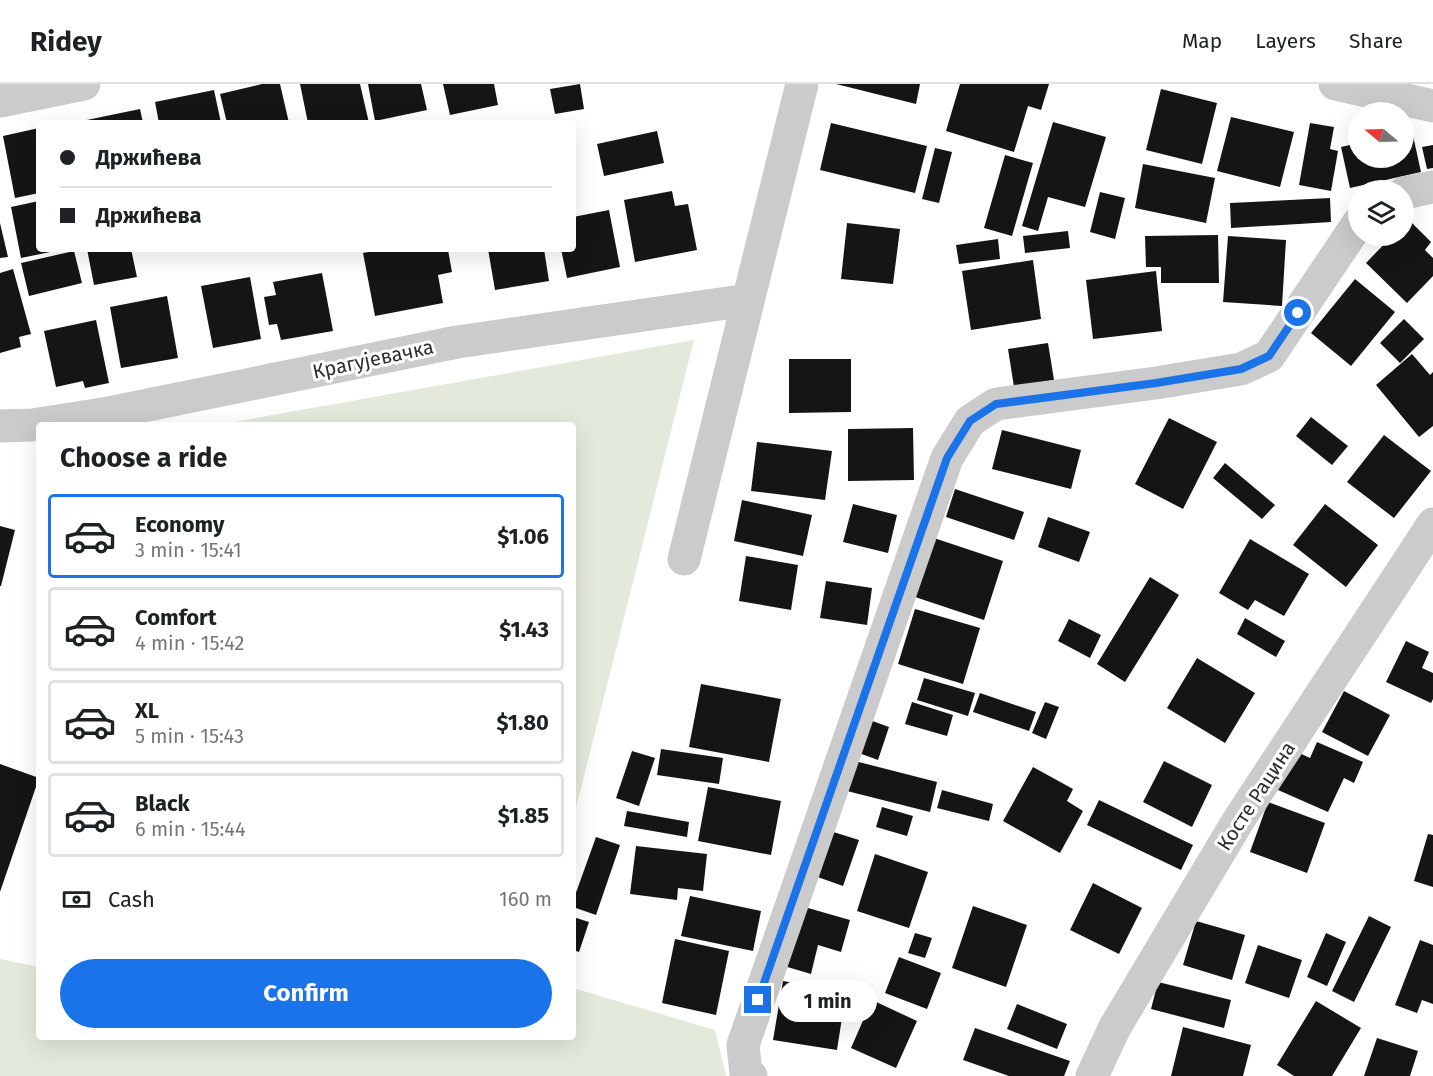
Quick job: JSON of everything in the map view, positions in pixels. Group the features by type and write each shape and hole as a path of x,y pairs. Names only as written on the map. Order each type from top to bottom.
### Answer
{"street":[{"path":"0,101 84,84"},
{"path":"684,559 802,84"},
{"path":"1335,84 1433,106"},
{"path":"1414,191 1433,187"},
{"path":"748,1075 743,1045 947,458 970,421 996,404 1156,383 1241,369 1269,356 1348,238"},
{"name":"Крагујевачка","path":"50,422 457,342 748,300"},
{"name":"Крагујевачка","path":"0,426 36,424"},
{"name":"Косте Рацина","path":"1092,1076 1115,1027 1238,821 1433,524"}],"shaded area":[{"path":"694,340 576,808 576,422 233,422"},
{"path":"0,959 36,966 36,1040 576,1040 576,989 715,1030 726,1076 0,1076"}],"building":[{"path":"262,84 280,84 288,120 226,120 220,94"},
{"path":"300,84 360,84 368,120 307,120"},
{"path":"368,84 421,84 427,110 375,120"},
{"path":"443,84 494,84 498,105 450,115"},
{"path":"580,84 584,109 555,114 550,89"},
{"path":"836,84 920,84 916,104"},
{"path":"960,84 1049,84 1041,110 1028,106 1014,152 946,131"},
{"path":"1161,89 1217,103 1202,164 1146,150"},
{"path":"214,90 220,120 158,120 155,102"},
{"path":"140,109 142,120 87,120"},
{"path":"1231,117 1294,132 1280,187 1217,171"},
{"path":"1053,122 1106,137 1085,207 1048,197 1038,231 1022,226"},
{"path":"831,123 927,146 915,193 820,170"},
{"path":"1310,123 1334,127 1330,149 1338,151 1331,191 1299,185"},
{"path":"36,129 36,194 15,198 3,136"},
{"path":"657,131 664,163 604,176 597,144"},
{"path":"1414,140 1421,172 1386,180 1348,180 1341,147 1348,145 1348,168 1414,168"},
{"path":"1433,145 1433,168 1427,169 1422,147"},
{"path":"935,148 952,152 939,203 922,199"},
{"path":"1005,155 1033,163 1012,236 984,228"},
{"path":"1143,164 1215,178 1206,223 1135,208"},
{"path":"672,191 675,206 688,204 697,250 635,262 624,200"},
{"path":"1100,192 1125,198 1115,239 1090,232"},
{"path":"1330,198 1331,222 1231,228 1230,203"},
{"path":"36,202 36,252 50,252 21,258 11,207"},
{"path":"609,210 620,267 567,278 562,252 576,252 576,216"},
{"path":"0,223 8,257 0,258"},
{"path":"847,223 900,229 893,284 841,279"},
{"path":"1414,225 1431,242 1425,250 1433,258 1433,276 1407,303 1366,263 1382,246 1414,246"},
{"path":"1068,231 1070,248 1025,253 1023,236"},
{"path":"1218,235 1219,283 1161,283 1161,267 1146,267 1145,236"},
{"path":"1228,236 1286,240 1282,306 1223,302"},
{"path":"998,239 1000,259 959,264 956,245"},
{"path":"74,252 82,283 29,296 21,263"},
{"path":"88,252 132,252 137,277 94,285"},
{"path":"448,252 452,272 438,275 443,303 375,316 363,253"},
{"path":"489,252 544,252 549,281 495,290"},
{"path":"1033,260 1041,319 971,330 962,271"},
{"path":"13,269 31,334 19,337 21,347 0,353 0,273"},
{"path":"1156,271 1162,331 1093,339 1086,280"},
{"path":"322,273 333,331 281,340 277,324 269,325 264,297 276,295 273,282"},
{"path":"250,277 261,339 213,348 201,286"},
{"path":"1355,279 1395,312 1351,366 1311,333"},
{"path":"167,296 178,358 121,368 110,307"},
{"path":"1404,319 1424,339 1400,363 1380,343"},
{"path":"96,320 109,383 85,388 83,381 56,387 44,331"},
{"path":"1048,343 1054,380 1014,387 1008,349"},
{"path":"1412,354 1430,375 1433,372 1433,426 1419,437 1376,385"},
{"path":"789,359 851,359 851,412 789,413"},
{"path":"1311,417 1348,446 1332,465 1296,436"},
{"path":"1169,418 1217,442 1183,509 1135,484"},
{"path":"913,428 914,480 848,481 848,429"},
{"path":"1002,430 1081,450 1071,489 992,469"},
{"path":"1384,435 1431,471 1394,518 1347,482"},
{"path":"757,442 832,451 825,500 751,491"},
{"path":"1225,463 1275,505 1262,519 1213,478"},
{"path":"955,489 1024,512 1014,540 946,517"},
{"path":"742,500 812,515 803,556 734,541"},
{"path":"853,504 897,515 888,553 843,542"},
{"path":"1325,504 1378,545 1346,587 1293,545"},
{"path":"1048,517 1090,532 1079,562 1038,547"},
{"path":"0,526 15,530 1,586 0,586"},
{"path":"934,538 1003,561 984,620 915,597"},
{"path":"1250,539 1309,574 1284,616 1255,600 1248,610 1219,593"},
{"path":"746,556 798,565 791,610 739,601"},
{"path":"1150,577 1179,595 1125,682 1097,664"},
{"path":"826,581 872,588 867,625 820,618"},
{"path":"915,609 980,628 963,684 898,664"},
{"path":"1245,618 1285,641 1276,657 1237,634"},
{"path":"1069,619 1101,635 1090,658 1058,641"},
{"path":"1406,641 1429,652 1422,668 1433,673 1431,703 1386,682"},
{"path":"1197,658 1255,693 1225,743 1167,708"},
{"path":"924,678 975,693 968,716 917,700"},
{"path":"701,684 781,699 769,762 689,747"},
{"path":"1344,691 1390,715 1368,756 1322,732"},
{"path":"980,693 1036,712 1029,731 973,712"},
{"path":"912,702 953,715 947,736 905,724"},
{"path":"1045,702 1059,707 1046,739 1032,733"},
{"path":"867,719 889,727 878,760 856,752"},
{"path":"1317,742 1363,762 1354,783 1344,778 1328,812 1278,790 1295,751 1310,758"},
{"path":"661,749 723,758 719,784 657,775"},
{"path":"632,751 655,758 639,806 616,798"},
{"path":"851,760 937,782 930,812 843,790"},
{"path":"1164,761 1212,785 1192,827 1143,802"},
{"path":"0,764 36,777 36,787 0,892"},
{"path":"1033,767 1073,789 1067,801 1083,811 1060,853 1003,821"},
{"path":"708,787 781,801 771,855 698,841"},
{"path":"942,790 993,804 989,821 937,808"},
{"path":"1099,800 1193,845 1181,870 1087,825"},
{"path":"1268,802 1325,823 1307,873 1250,852"},
{"path":"882,807 913,816 907,836 876,827"},
{"path":"627,811 689,822 687,837 624,826"},
{"path":"827,830 859,840 843,886 812,875"},
{"path":"1428,834 1433,835 1433,887 1414,881"},
{"path":"596,837 620,845 596,915 576,908 576,893"},
{"path":"636,846 707,854 703,891 678,888 677,900 630,894"},
{"path":"875,854 928,872 909,928 857,911"},
{"path":"1093,883 1142,908 1119,954 1070,930"},
{"path":"690,896 761,911 753,951 681,936"},
{"path":"801,906 850,920 841,952 818,945 811,974 784,966"},
{"path":"973,906 1027,925 1006,987 952,968"},
{"path":"1369,916 1391,927 1354,1002 1332,991"},
{"path":"576,918 589,922 579,952 576,951"},
{"path":"1196,921 1245,935 1232,980 1183,965"},
{"path":"915,933 932,938 925,958 908,953"},
{"path":"1326,933 1346,942 1327,986 1307,977"},
{"path":"675,939 729,951 716,1015 662,1003"},
{"path":"1420,940 1433,945 1433,1004 1422,1000 1417,1013 1395,1005"},
{"path":"1258,945 1302,960 1289,998 1245,983"},
{"path":"899,957 941,973 927,1009 885,993"},
{"path":"783,981 846,992 837,1050 773,1040"},
{"path":"1158,982 1231,1000 1224,1028 1151,1009"},
{"path":"872,1000 917,1021 896,1068 851,1048"},
{"path":"1316,1001 1361,1028 1332,1076 1294,1076 1277,1065"},
{"path":"1017,1004 1067,1024 1057,1049 1007,1029"},
{"path":"1183,1027 1251,1045 1243,1076 1171,1076"},
{"path":"975,1028 1070,1061 1064,1076 1009,1076 963,1060"},
{"path":"1377,1038 1418,1051 1410,1076 1364,1076"}],"route":[{"path":"758,1000 947,458 970,421 996,404 1156,383 1241,369 1269,356 1298,313"}]}
